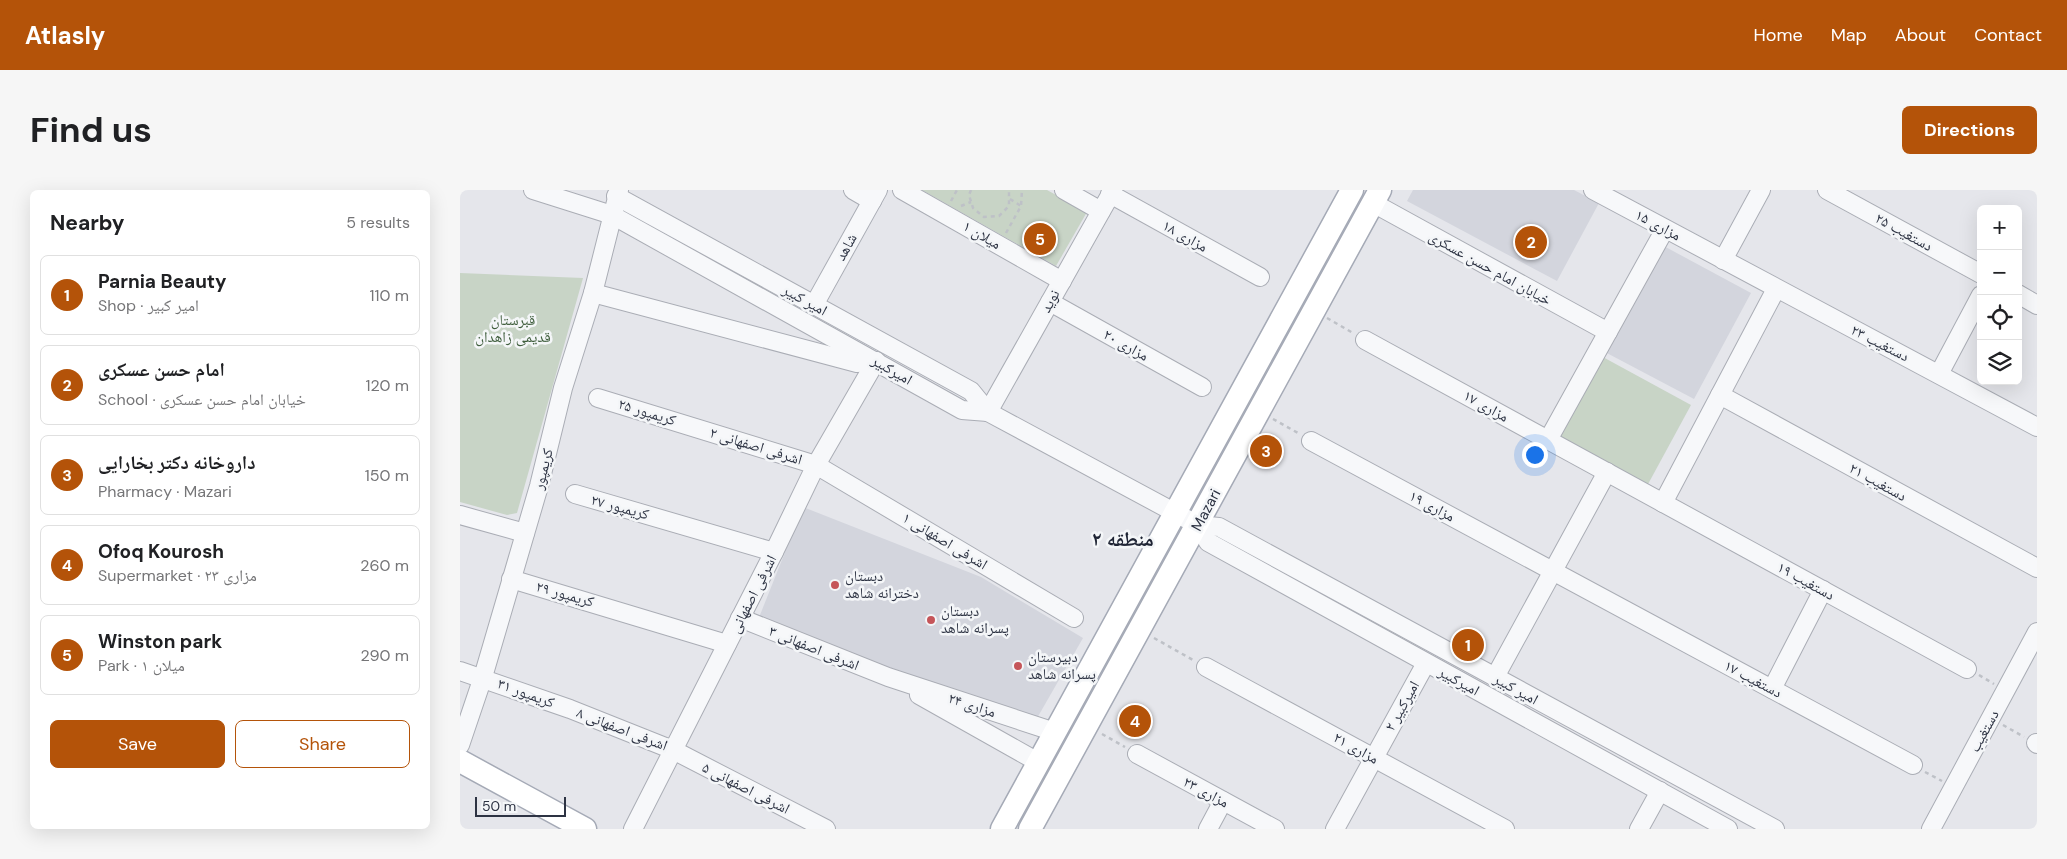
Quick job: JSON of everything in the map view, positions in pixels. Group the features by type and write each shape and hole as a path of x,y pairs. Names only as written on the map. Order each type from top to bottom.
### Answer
{"main road":[{"name":"Mazari","path":"1002,829 1351,190"},
{"name":"Mazari","path":"1030,829 1376,197"},
{"path":"460,761 585,829"}],"street":[{"name":"امیرکبیر","path":"533,190 612,215 962,410 988,412 1176,513"},
{"path":"853,190 875,195"},
{"name":"میلان ۱","path":"902,190 1062,281"},
{"path":"1064,190 1101,211"},
{"name":"مزاری ۱۵","path":"1593,190 1722,260"},
{"path":"1722,260 1761,190"},
{"name":"دستغیب ۲۵","path":"1827,190 1977,272"},
{"name":"نوید","path":"988,412 1111,192"},
{"name":"مزاری ۱۸","path":"1111,192 1260,277"},
{"name":"کریمپور","path":"460,745 483,677 539,486 563,388 593,293 617,193"},
{"name":"امیر کبیر","path":"617,193 814,305 971,391 988,412"},
{"name":"شاهد","path":"814,305 875,195"},
{"name":"خیابان امام حسن عسکری","path":"1376,197 1608,332"},
{"path":"1548,440 1665,229"},
{"name":"دستغیب ۲۳","path":"1722,260 2037,427"},
{"path":"1663,503 1776,289"},
{"path":"593,293 857,364 876,361"},
{"path":"2020,295 2037,305"},
{"name":"مزاری ۲۰","path":"1050,302 1202,387"},
{"path":"1939,374 1977,303"},
{"name":"مزاری ۱۷","path":"1365,340 1607,472"},
{"name":"اشرفی اصفهانی","path":"633,829 774,552 816,465 876,361"},
{"name":"دستغیب ۲۱","path":"1720,395 2037,568"},
{"name":"کریمپور ۲۵","path":"598,398 696,427"},
{"name":"اشرفی اصفهانی ۲","path":"696,427 816,465"},
{"name":"مزاری ۱۹","path":"1312,441 1553,571"},
{"name":"اشرفی اصفهانی ۱","path":"816,465 1074,618"},
{"path":"1495,677 1607,472"},
{"name":"دستغیب ۱۹","path":"1607,472 1967,669"},
{"name":"کریمپور ۲۷","path":"575,494 774,552"},
{"name":"امیر کبیر","path":"1176,513 1198,525 1219,527 1766,827"},
{"path":"460,515 525,533"},
{"name":"امیرکبیر","path":"1198,525 1208,542 1728,829"},
{"name":"دستغیب ۱۷","path":"1553,571 1913,765"},
{"name":"کریمپور ۲۹","path":"511,579 727,644"},
{"path":"1772,689 1822,590"},
{"name":"اشرفی اصفهانی ۳","path":"740,618 888,677"},
{"name":"دستغیب","path":"1930,829 2037,632"},
{"name":"امیرکبیر ۲","path":"1335,829 1426,663"},
{"name":"مزاری ۲۱","path":"1206,667 1505,829"},
{"name":"کریمپور ۳۱","path":"460,670 570,709"},
{"path":"888,677 1038,762"},
{"name":"مزاری ۲۴","path":"888,677 1055,732"},
{"name":"اشرفی اصفهانی ۸","path":"570,709 673,750"},
{"path":"1563,738 1573,720"},
{"name":"اشرفی اصفهانی ۵","path":"673,750 823,827"},
{"name":"مزاری ۲۳","path":"1137,754 1275,829"},
{"path":"1639,829 1660,791"},
{"path":"1208,829 1224,801"}],"path":[{"path":"971,190 969,194 972,208 984,217 999,216 1009,206 1009,190"},
{"path":"999,245 1021,206 1022,190"},
{"path":"1010,200 1021,206"},
{"path":"1315,311 1365,340"},
{"path":"1258,411 1312,441"},
{"path":"1140,630 1206,667"},
{"path":"1967,669 2006,690"},
{"path":"1990,718 2036,743"},
{"path":"1087,725 1137,754"},
{"path":"1913,765 1953,787"}],"shaded area":[{"path":"1413,190 1574,190 1599,203 1557,281 1407,201"},
{"path":"1660,244 1751,293 1694,399 1603,351"},
{"path":"803,507 981,577 1083,638 1036,720 758,620"}],"green space":[{"path":"922,190 1047,190 1087,212 1056,266"},
{"name":"قبرستان قدیمی زاهدان","path":"460,273 583,278 517,513 507,515 460,502"},
{"path":"1601,356 1691,405 1647,486 1556,437"}],"place":[{"name":"Winston park","path":"1040,239"},
{"name":"امام حسن عسکری","path":"1531,242"},
{"name":"داروخانه دکتر بخارایی","path":"1266,451"},
{"name":"دبستان دخترانه شاهد","path":"835,585"},
{"name":"دبستان پسرانه شاهد","path":"931,620"},
{"name":"Parnia Beauty","path":"1468,645"},
{"name":"دبیرستان پسرانه شاهد","path":"1018,666"},
{"name":"Ofoq Kourosh","path":"1135,721"}],"district":[{"name":"منطقه ۲","path":"1123,539"}]}
